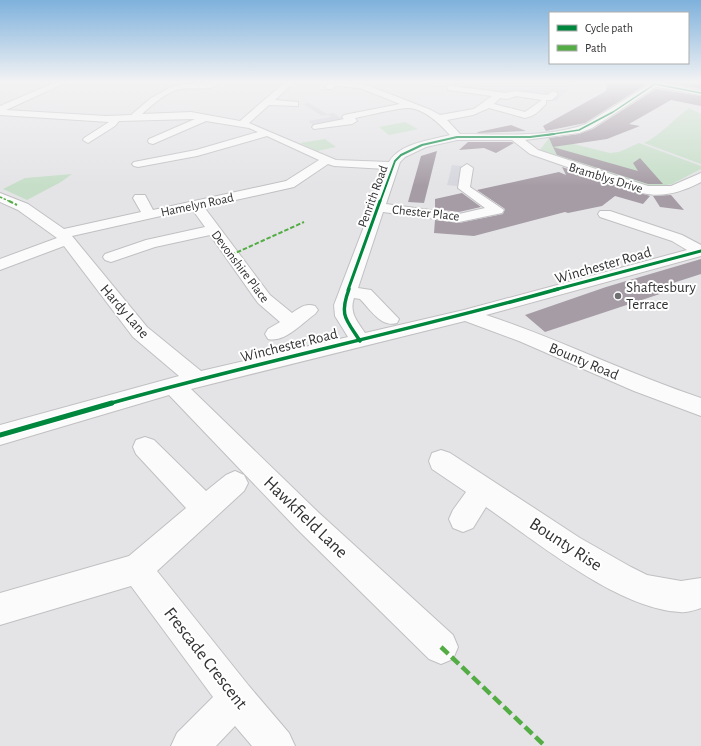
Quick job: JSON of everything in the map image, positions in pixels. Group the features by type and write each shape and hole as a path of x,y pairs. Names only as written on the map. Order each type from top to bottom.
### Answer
{"street":[{"path":"100,117 138,117"},
{"path":"153,141 205,117 242,124 267,133 327,160 347,164 394,166"},
{"path":"242,124 250,117"},
{"path":"317,127 352,121 347,117"},
{"path":"439,118 454,117"},
{"name":"Penrith Road","path":"360,341 344,316 343,305 395,161 401,155 413,148 457,137 515,137 555,134 587,127 602,117"},
{"path":"89,140 108,127 117,118"},
{"path":"439,118 457,137"},
{"path":"108,127 132,128"},
{"path":"138,164 180,161 191,154 267,133"},
{"name":"Bramblys Drive","path":"515,137 534,152 646,190 663,192 674,190 701,178"},
{"name":"Hamelyn Road","path":"0,265 64,237 149,214 290,184 327,160"},
{"name":"Chester Place","path":"378,207 459,218 497,210 464,188 467,168"},
{"name":"Hardy Lane","path":"0,197 17,204 64,237 140,332 185,383"},
{"path":"140,198 149,214"},
{"name":"Devonshire Place","path":"195,204 264,299 292,322"},
{"path":"605,214 677,238 700,251"},
{"path":"111,257 151,243 213,230"},
{"name":"Winchester Road","path":"0,435 185,383 466,315 615,273 700,251"},
{"path":"348,292 365,294 390,319"},
{"path":"275,334 309,310"},
{"name":"Bounty Road","path":"466,315 521,334 635,383 701,407"},
{"name":"Hawkfield Lane","path":"185,383 198,409 309,522 441,647"},
{"path":"145,447 205,509"},
{"name":"Bounty Rise","path":"441,461 570,548 620,578 645,590 681,597 694,596 701,593"},
{"path":"0,609 137,569 235,483"},
{"path":"463,519 483,489"},
{"name":"Frescade Crescent","path":"137,569 236,699 276,746"},
{"path":"190,746 236,699"}],"shaded area":[{"path":"339,117 343,120 314,126 308,121"},
{"path":"452,165 462,166 457,186 447,185"}],"green space":[{"path":"678,117 701,117 701,164 644,143 662,131"},
{"path":"405,122 418,129 389,135 379,127"},
{"path":"549,138 610,153 619,152 639,143 701,166 701,169 672,184 654,187 542,152 540,150"},
{"path":"325,139 336,147 317,151 300,143"},
{"path":"72,174 61,182 27,200 3,189 25,178"}],"building":[{"path":"560,117 595,117 585,123 546,131 543,126"},
{"path":"612,117 642,117 629,124 640,126 607,139 553,147 549,138 579,134 593,129"},
{"path":"511,125 526,131 477,133 478,132"},
{"path":"468,142 514,143 496,153 484,148 459,150"},
{"path":"553,147 638,171 633,163 640,158 663,184 648,184 557,155"},
{"path":"437,151 424,203 408,202 421,156"},
{"path":"562,167 650,196 643,204 615,196 602,206 568,213 565,212 474,236 434,233 435,220 459,223 503,214 505,209 477,190 559,172 566,175"},
{"path":"462,193 481,207 459,212 435,209 435,199"},
{"path":"671,195 684,210 660,207 653,196"},
{"name":"Shaftesbury Terrace","path":"701,259 701,274 670,284 675,289 545,332 525,315 606,287"}],"marked path":[{"path":"0,197 17,205"},
{"path":"231,255 304,222"},
{"path":"441,647 545,746"}],"cycle path":[{"path":"360,341 344,316 343,305 395,161 401,155 422,145 457,137 530,137 579,130 604,117"},
{"path":"0,435 184,383 466,315 615,273 701,251"}],"place":[{"name":"Shaftesbury Terrace","path":"618,296"}]}
